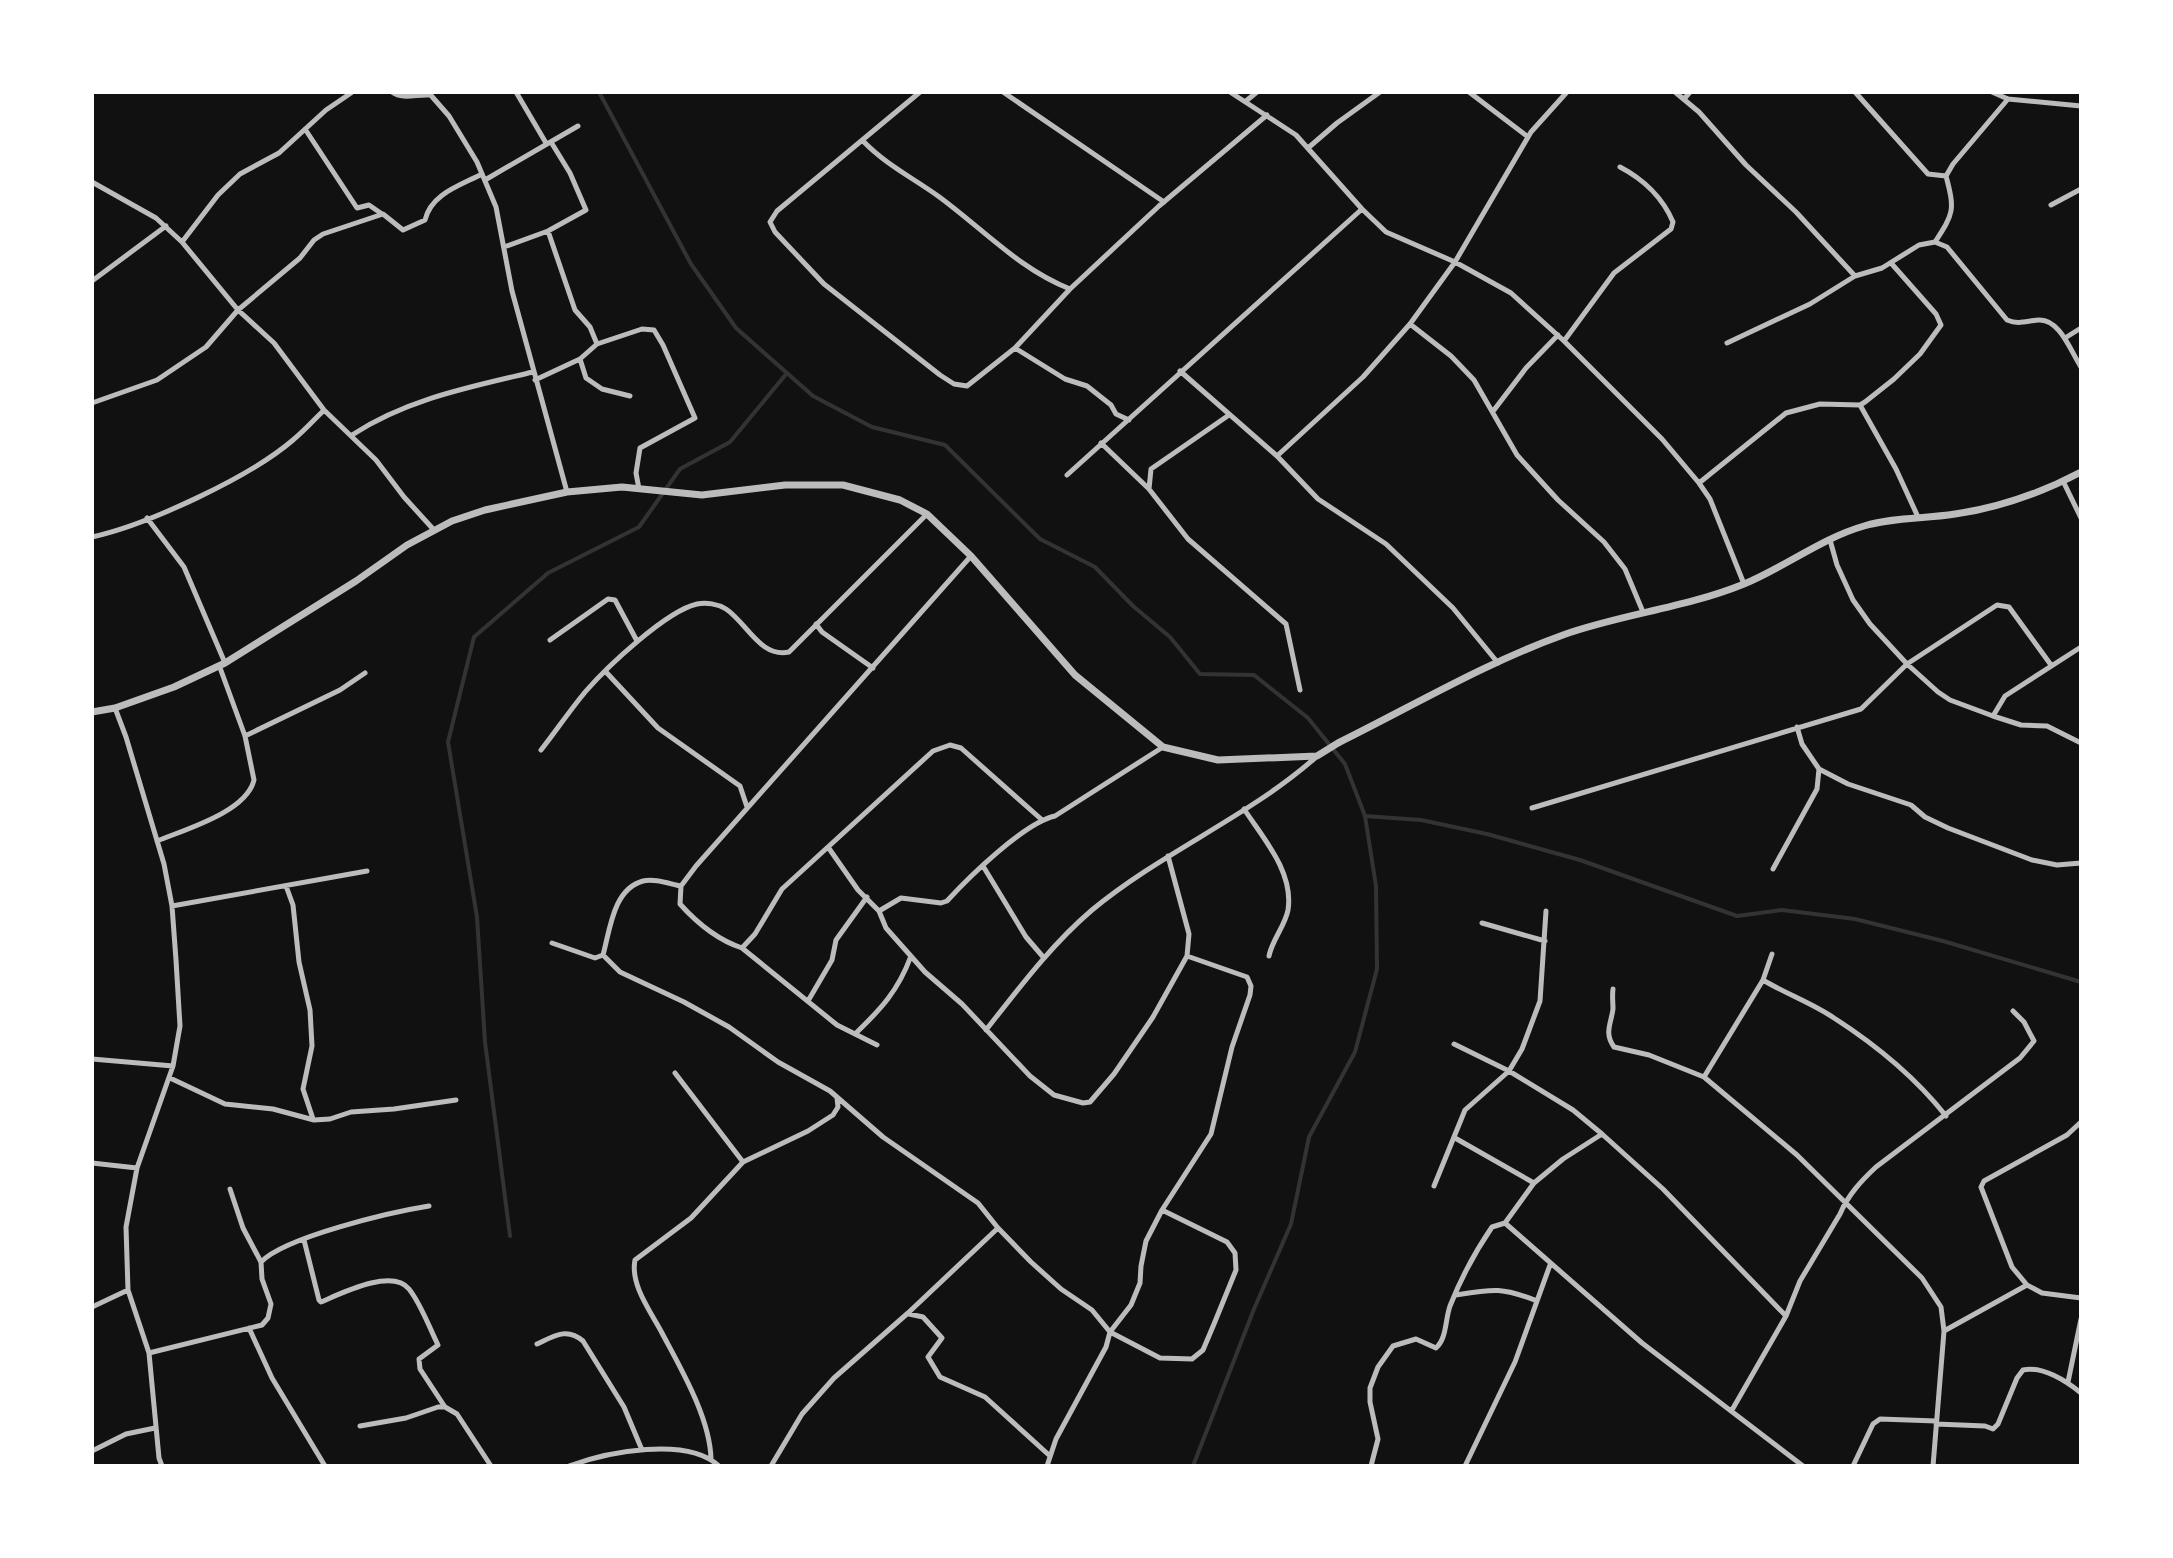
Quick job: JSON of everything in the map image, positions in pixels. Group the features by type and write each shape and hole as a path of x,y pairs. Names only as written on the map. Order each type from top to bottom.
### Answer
{"street":[{"path":"182,242 218,195 240,174 279,153 326,110 352,92"},
{"path":"392,92 410,97 429,94 449,116 485,180 496,207 512,291 567,492"},
{"path":"504,247 548,231 586,210 570,173 516,92"},
{"path":"920,92 777,211 770,222 775,232 824,284 954,384 967,386 1015,348 1070,289 1164,202 1267,115"},
{"path":"1003,92 1164,202"},
{"path":"1230,92 1296,135 1386,232 1455,262 1511,293 1558,335 1662,439 1699,483 1710,499 1744,584"},
{"path":"1246,101 1257,92"},
{"path":"1308,148 1380,92"},
{"path":"1469,92 1528,137"},
{"path":"1277,456 1363,377 1410,324 1455,262 1528,137 1567,92"},
{"path":"1675,92 1699,112 1746,165 1796,212 1855,276"},
{"path":"1684,99 1690,92"},
{"path":"1855,92 1928,174 1946,176"},
{"path":"1992,92 2008,99 2081,106"},
{"path":"1935,242 1952,216 1953,205 1946,176 2008,99"},
{"path":"485,180 578,126"},
{"path":"305,129 357,208 369,205 403,230 425,220 428,207 434,200 482,174"},
{"path":"863,141 875,154 940,197 1010,255 1050,281 1070,289"},
{"path":"1564,341 1614,273 1671,229 1673,222 1670,213 1638,176 1620,167"},
{"path":"92,182 119,195 166,226 182,242 238,310 274,343 324,410 352,435 434,530"},
{"path":"2051,205 2081,189"},
{"path":"1067,475 1362,209"},
{"path":"92,403 157,380 206,347 238,310 300,258 314,240 323,234 383,214"},
{"path":"92,281 166,226"},
{"path":"548,231 575,310 590,327 597,344"},
{"path":"1727,343 1810,304 1855,276 1882,268 1919,245 1935,242 1947,247 2007,320 2016,324 2042,319 2051,323 2065,338 2081,367"},
{"path":"1699,483 1786,413 1820,404 1860,405 1920,354 1941,325 1936,314 1891,263"},
{"path":"1410,324 1451,356 1474,380 1517,455 1558,500 1604,542 1625,569 1643,612"},
{"path":"2065,338 2081,328"},
{"path":"535,380 580,359 597,344 642,329 654,330 695,418 640,448 636,473 639,489"},
{"path":"1494,411 1526,368 1558,335"},
{"path":"1015,348 1065,379 1087,386 1111,405 1116,414 1129,420"},
{"path":"580,359 586,378 602,389 630,396"},
{"path":"1180,371 1277,456 1318,499 1386,544 1453,608 1498,663"},
{"path":"352,435 381,416 446,393 533,372"},
{"path":"1860,405 1896,469 1918,517"},
{"path":"92,537 147,518 235,478 292,442 324,410"},
{"path":"1149,489 1151,469 1229,415"},
{"path":"1101,443 1149,489 1188,539 1286,624 1300,690"},
{"path":"986,1030 1044,958 1092,910 1168,856 1289,781 1317,756 1338,743 1498,663 1562,635 1605,620 1694,601 1744,584 1863,526 1973,512 2081,472"},
{"path":"2063,481 2081,518"},
{"path":"92,712 115,708 174,687 222,664 434,530 485,510 567,492 622,487 702,495 785,485 843,485 900,500 927,514 971,556 1075,675 1163,747 1218,760 1317,756"},
{"path":"541,750 587,690 637,641 683,609 698,604 715,604 728,610 765,648 779,654 789,652 927,514"},
{"path":"147,518 184,567 222,664 245,736 254,780 239,803 157,841"},
{"path":"1830,540 1837,565 1853,600 1870,624 1907,664 1950,700 2021,725 2047,726 2081,743"},
{"path":"877,1045 837,1025 742,948 726,943 690,915 680,904 681,886 747,807 971,556"},
{"path":"550,640 608,599 615,600 637,641"},
{"path":"1532,808 1861,709 1907,664 1997,605 2009,607 2051,665"},
{"path":"816,624 822,632 873,668"},
{"path":"1993,716 2005,696 2081,647"},
{"path":"606,672 658,728 740,786 747,807"},
{"path":"245,736 340,690 365,673"},
{"path":"115,708 157,841 172,906 180,1026 170,1078 137,1168 126,1227 128,1290 149,1353 155,1428 162,1466"},
{"path":"1797,727 1802,744 1819,769 1848,784 1911,805 1925,817 1948,828 2032,860 2057,865 2081,863"},
{"path":"742,948 755,934 782,889 933,751 950,745 961,748 1041,819"},
{"path":"879,911 901,898 947,901 983,865 1041,819 1055,816 1163,747"},
{"path":"1773,869 1817,789 1819,769"},
{"path":"1244,809 1281,866 1288,891 1288,911 1269,956"},
{"path":"828,847 858,890 879,911 886,928 1030,1076 1054,1095 1083,1103 1090,1102 1114,1074 1153,1017 1187,956 1189,934 1168,856"},
{"path":"983,865 1026,937 1044,958"},
{"path":"172,906 367,871"},
{"path":"603,955 611,917 626,891 643,881 681,886"},
{"path":"286,886 293,905 299,962 310,1010 312,1046 303,1089 314,1120"},
{"path":"808,1001 832,960 836,940 867,897"},
{"path":"1434,1186 1465,1110 1509,1071 1522,1049 1540,1001 1546,911"},
{"path":"1482,923 1545,941"},
{"path":"552,943 595,958 603,955"},
{"path":"1704,1077 1763,980 1772,954"},
{"path":"603,955 620,972 729,1027 778,1062 837,1097 892,1143 978,1203 998,1228 1061,1289 1092,1310 1110,1332 1160,1358 1192,1359 1203,1350 1236,1270 1235,1253 1227,1242 1162,1210"},
{"path":"855,1034 883,1006 902,980 911,956"},
{"path":"1047,1466 1106,1347 1110,1332 1131,1305 1140,1283 1146,1241 1162,1210 1211,1134 1232,1047 1251,986 1247,977 1187,956"},
{"path":"1763,980 1833,1017 1892,1061 1926,1091 1946,1116"},
{"path":"1613,989 1613,1012 1608,1023 1609,1039 1614,1047 1649,1055 1704,1077 1797,1155 1922,1278 1941,1307 1944,1331 1933,1466"},
{"path":"1732,1410 1786,1316 1800,1281 1845,1202 1876,1167 2020,1058 2034,1041 2024,1022 2013,1011"},
{"path":"1454,1044 1509,1071 1573,1110 1663,1189 1786,1316"},
{"path":"92,1059 173,1066"},
{"path":"675,1073 743,1162"},
{"path":"170,1078 225,1104 273,1109 314,1120 330,1119 351,1112 456,1100"},
{"path":"711,1459 711,1444 704,1423 639,1288 633,1270 635,1260 691,1218 743,1162 808,1131 833,1115 838,1107 837,1097"},
{"path":"2081,1122 2067,1135 1984,1181 1981,1187 2012,1267 2027,1285 2042,1293 2081,1298"},
{"path":"1371,1466 1378,1439 1370,1388 1378,1367 1393,1346 1402,1342 1416,1339 1436,1348 1441,1343 1455,1295 1471,1259 1492,1227 1505,1223 1534,1183 1563,1159 1602,1134"},
{"path":"2067,1135 2080,1134"},
{"path":"1455,1138 1534,1183"},
{"path":"92,1163 137,1168"},
{"path":"149,1353 262,1325 270,1313 271,1304 262,1279 261,1262 243,1228 230,1189"},
{"path":"261,1262 273,1251 304,1240 389,1212 429,1206"},
{"path":"1505,1223 1642,1343 1803,1466"},
{"path":"771,1466 802,1414 834,1378 998,1228"},
{"path":"304,1240 321,1302 386,1279 400,1282 409,1289 438,1345 419,1359 420,1369 445,1407 457,1414 491,1466"},
{"path":"1465,1466 1515,1362 1550,1265"},
{"path":"1944,1331 2027,1285"},
{"path":"1455,1295 1494,1288 1507,1289 1537,1301"},
{"path":"92,1307 128,1290"},
{"path":"908,1313 923,1317 942,1338 928,1357 940,1377 985,1397 1050,1456"},
{"path":"2068,1382 2081,1319"},
{"path":"249,1328 272,1378 325,1466"},
{"path":"537,1344 560,1332 576,1335 583,1341 624,1407 642,1450"},
{"path":"1853,1466 1873,1424 1880,1419 1993,1429 2023,1370 2040,1370 2068,1382 2081,1393"},
{"path":"360,1426 401,1420 445,1407"},
{"path":"92,1451 126,1434 155,1428"},
{"path":"569,1466 585,1460 642,1450 676,1449 711,1459 719,1466"}],"waterway":[{"path":"599,92 691,264 736,328 813,396 872,427 945,445 1040,539 1095,567 1133,606 1170,637 1200,674 1254,675 1308,718 1345,764 1365,816 1376,886 1377,969 1355,1052 1309,1137 1291,1224 1193,1466"},
{"path":"510,1236 485,1042 477,917 448,742 474,637 548,573 639,527 680,469 730,442 787,373"},
{"path":"1365,816 1421,820 1487,834 1580,860 1737,916 1782,910 1855,919 1943,941 2081,982"}]}
